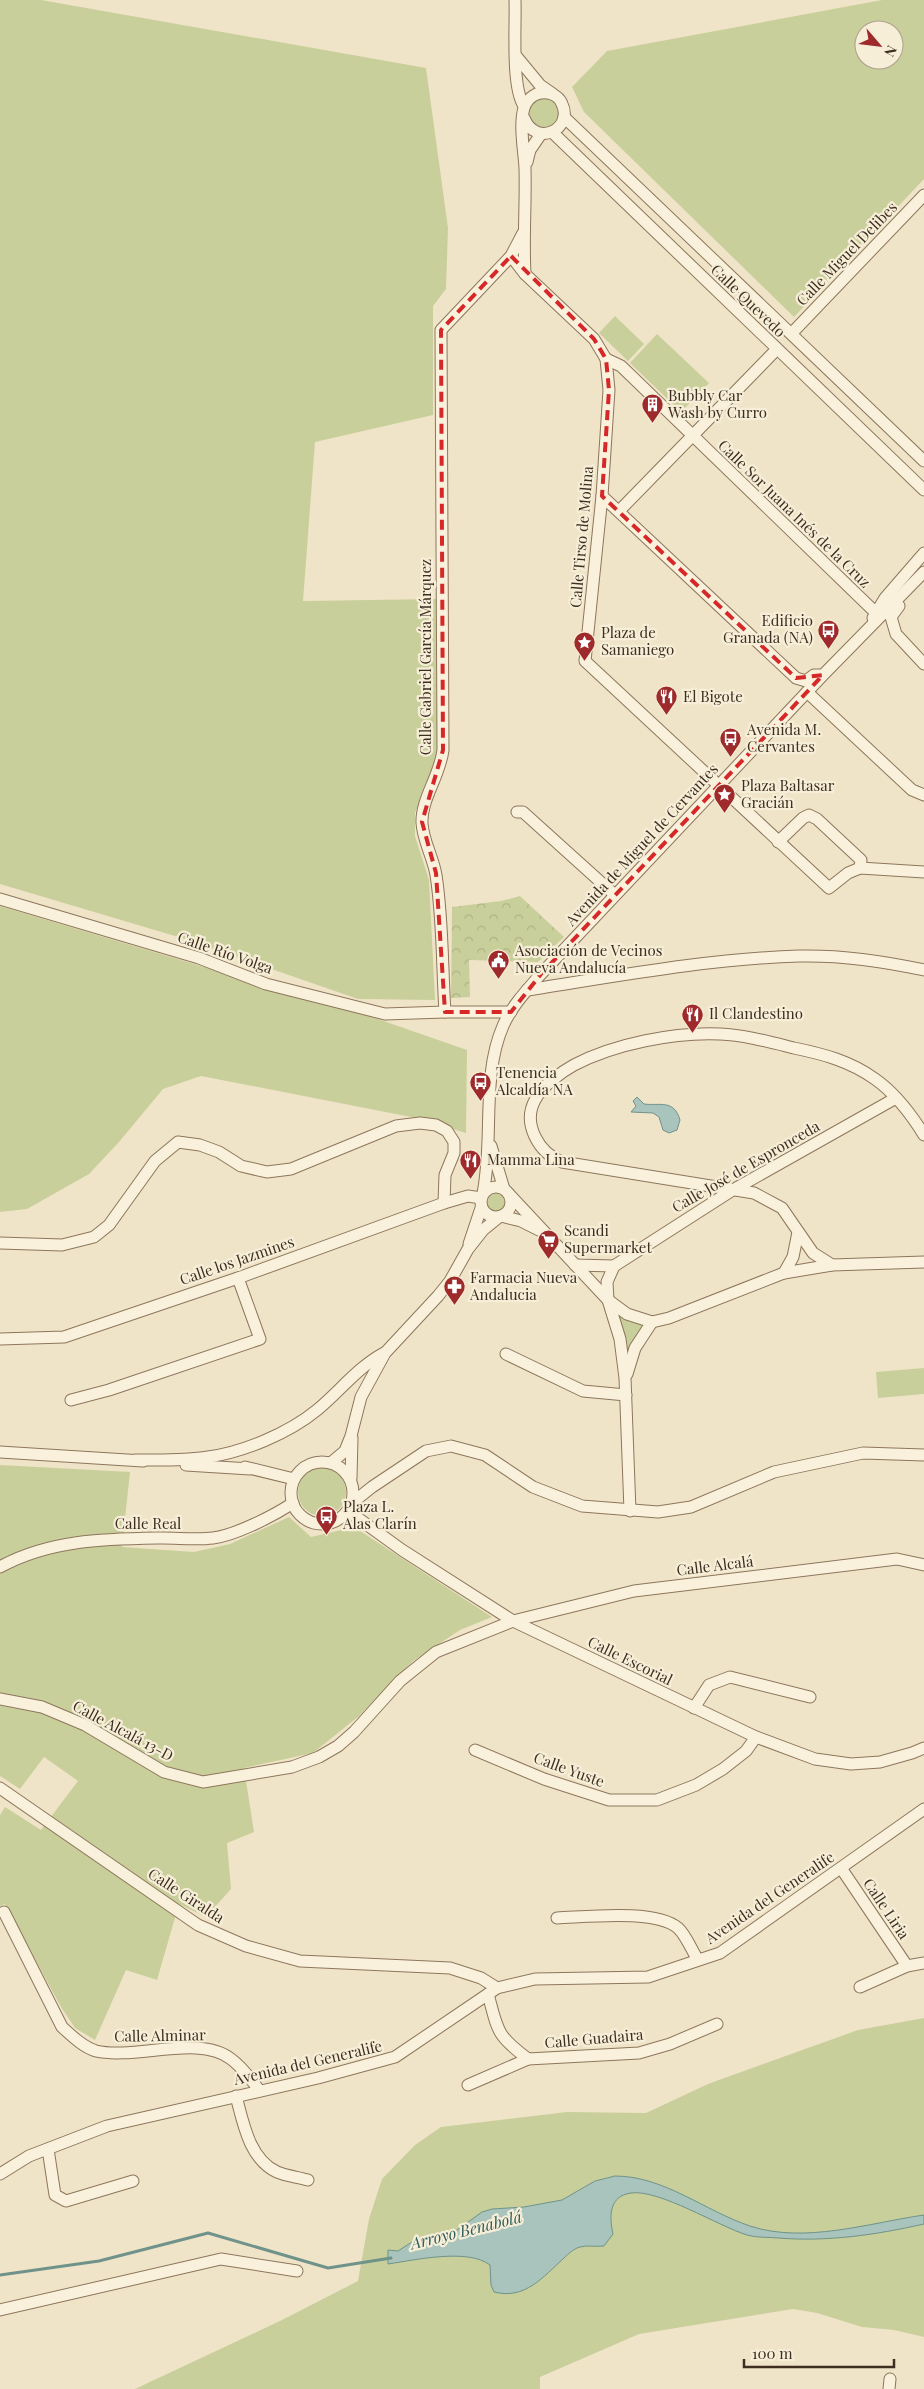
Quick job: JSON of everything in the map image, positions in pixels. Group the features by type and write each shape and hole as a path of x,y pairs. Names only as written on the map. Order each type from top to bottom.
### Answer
{"street":[{"path":"515,0 516,56 520,100 524,106 522,134 525,168 522,232 525,274"},
{"path":"516,56 540,85 553,94 562,104 564,117 560,126 546,133 530,150 525,168"},
{"path":"524,106 536,94 553,94"},
{"name":"Calle Quevedo","path":"564,117 924,461"},
{"path":"524,118 530,128 546,133"},
{"name":"Calle Quevedo","path":"546,133 777,349 924,490"},
{"name":"Calle Miguel Delibes","path":"792,333 924,195"},
{"name":"Calle Gabriel García Márquez","path":"445,1012 436,873 424,837 422,822 423,807 441,767 443,750 441,330 510,256 522,232"},
{"name":"Calle Tirso de Molina","path":"510,256 525,274 594,339 606,359 609,390 602,496 585,661 717,786 829,888 848,873 860,868"},
{"path":"618,511 777,349"},
{"name":"Calle Sor Juana Inés de la Cruz","path":"606,359 621,366 691,436 875,612"},
{"path":"602,496 796,678 806,680 814,675 823,674"},
{"name":"Avenida de Miguel de Cervantes","path":"870,626 875,612 924,553"},
{"path":"924,573 913,592 891,617 891,623 896,634 924,664"},
{"name":"Avenida de Miguel de Cervantes","path":"468,1248 482,1200 489,1142 495,1050 503,1025 527,990 615,894 823,674 924,573"},
{"path":"807,692 912,790 924,795"},
{"path":"517,812 523,812 615,894"},
{"path":"778,842 803,818 809,815 817,819 861,860 860,868 924,872"},
{"name":"Calle Río Volga","path":"0,899 199,958 266,984 385,1014 445,1012"},
{"path":"527,990 675,966 800,956 880,961 924,970"},
{"path":"445,1012 512,1012"},
{"path":"832,1265 814,1253 782,1208 754,1193 731,1191 562,1162 553,1158 540,1145 532,1128 530,1118 535,1100 545,1087 573,1066 622,1047 689,1034 722,1034 826,1055 861,1070 875,1079 896,1098 924,1136"},
{"name":"Calle José de Espronceda","path":"614,1266 731,1191 896,1098"},
{"path":"0,1244 62,1245 94,1237 109,1225 155,1161 178,1142 200,1144 219,1152 241,1166 267,1172 291,1169 396,1126 420,1123 436,1125 448,1131 454,1142 454,1153 445,1175 444,1203"},
{"name":"Avenida de Miguel de Cervantes","path":"489,1142 506,1191"},
{"path":"545,1233 521,1222 489,1215 482,1200 490,1187 506,1191 608,1300 627,1314 652,1322"},
{"path":"500,1216 510,1206 506,1191"},
{"name":"Calle los Jazmines","path":"0,1339 64,1337 238,1278 444,1203 468,1196 482,1200"},
{"name":"Avenida de Miguel de Cervantes","path":"332,1462 344,1451 351,1436 361,1397 385,1353 450,1281 468,1248 483,1230 500,1216"},
{"path":"784,1273 793,1257 798,1232"},
{"path":"625,1378 635,1348 652,1322 784,1273 832,1265 923,1261"},
{"path":"574,1265 614,1266 607,1282 608,1300 620,1339 625,1378 630,1512"},
{"path":"71,1400 109,1390 260,1339 238,1278"},
{"path":"135,1460 211,1457 259,1443 308,1417 334,1397 372,1360 385,1353"},
{"path":"506,1354 583,1391 626,1395"},
{"name":"Avenida de Miguel de Cervantes","path":"351,1436 353,1444 351,1479"},
{"path":"372,1487 351,1479 339,1466 332,1462 314,1462 306,1466 294,1479 291,1487 293,1503 305,1519 313,1523 333,1522 372,1487 426,1451 451,1446 485,1455 533,1487 582,1506 630,1512 658,1512 691,1507 774,1472 863,1453 924,1455"},
{"path":"0,1452 135,1460 240,1470 250,1469"},
{"path":"211,1457 250,1469 294,1479"},
{"path":"350,1507 354,1494 351,1479"},
{"name":"Calle Real","path":"0,1567 14,1559 52,1546 96,1539 213,1538 269,1518 293,1503"},
{"name":"Calle Escorial","path":"350,1507 402,1550 514,1621 756,1737 815,1759 851,1764 880,1762 924,1748"},
{"name":"Calle Alcalá","path":"514,1621 634,1591 897,1559 924,1565"},
{"name":"Calle Alcalá 13-D","path":"0,1699 42,1707 85,1725 164,1772 203,1782 292,1767 319,1757 338,1746 354,1732 400,1681 436,1652 514,1621"},
{"path":"694,1708 709,1685 730,1677 810,1697"},
{"name":"Calle Yuste","path":"475,1750 544,1778 609,1800 656,1800 696,1785 723,1769 746,1751 756,1737"},
{"name":"Calle Giralda","path":"0,1788 198,1925 238,1943 300,1961 450,1968 481,1978 492,1991"},
{"name":"Avenida del Generalife","path":"0,2174 29,2156 107,2126 318,2078 395,2057 492,1991 535,1979 648,1978 720,1953 924,1809"},
{"name":"Calle Liria","path":"841,1868 907,1966"},
{"name":"Calle Alminar","path":"4,1912 62,2027 77,2041 95,2050 124,2054 190,2049 210,2050 230,2058 259,2090"},
{"path":"557,1918 648,1916 666,1921 679,1928 698,1960"},
{"path":"860,1987 907,1966 924,1963"},
{"name":"Calle Guadaira","path":"492,1991 498,2030 505,2041 528,2059"},
{"name":"Calle Guadaira","path":"468,2085 528,2059 639,2052 670,2044 717,2024"},
{"path":"236,2096 247,2136 260,2159 277,2172 308,2180"},
{"path":"48,2149 55,2195 66,2201 133,2182"},
{"path":"0,2310 221,2259 297,2272"}],"highlighted area":[{"path":"511,256 594,339 606,359 609,390 602,496 796,678 823,675 541,974 511,1012 445,1012 436,873 422,822 443,750 441,330"}],"green space":[{"path":"0,0 41,0 426,68 448,228 446,289 433,306 433,415 315,442 303,601 436,599 437,758 415,813 415,836 429,880 435,1000 358,999 185,939 0,884"},
{"path":"882,0 924,0 924,179 794,317 584,112 572,87 607,51"},
{"path":"544,98 555,102 559,113 555,124 544,128 533,124 529,113 533,102"},
{"path":"615,316 644,344 628,361 599,333"},
{"path":"657,334 709,383 681,412 630,363"},
{"path":"520,896 564,937 538,962 469,960 470,997 451,998 452,907 501,901"},
{"path":"0,906 375,1018 467,1050 466,1133 416,1118 201,1076 163,1089 119,1142 89,1174 27,1209 0,1212"},
{"path":"495,1192 502,1195 505,1202 502,1209 495,1212 488,1209 485,1202 488,1195"},
{"path":"615,1310 643,1324 644,1327 627,1357"},
{"path":"924,1368 924,1394 878,1398 876,1372"},
{"path":"0,1465 130,1472 122,1547 194,1552 230,1544 289,1517 311,1537 354,1527 492,1617 460,1630 413,1661 359,1716 313,1753 244,1768 254,1832 227,1843 231,1889 206,1917 179,1904 157,1980 126,1970 95,2040 75,2028 61,2007 5,1904 0,1906 0,1815 5,1807 41,1830 78,1781 44,1757 20,1789 0,1776"},
{"path":"322,1468 331,1470 339,1475 344,1483 346,1492 344,1501 339,1509 331,1514 322,1516 313,1514 305,1509 300,1501 298,1492 300,1483 305,1475 313,1470"},
{"path":"924,2018 924,2337 894,2330 862,2327 817,2313 793,2309 639,2334 540,2377 540,2389 135,2389 282,2320 358,2281 369,2219 382,2179 415,2145 441,2127 567,2112 646,2113 708,2084 858,2030"}],"water":[{"path":"637,1097 644,1104 666,1105 674,1109 680,1120 677,1130 669,1133 663,1130 659,1117 653,1113 631,1112 636,1106 633,1101"},
{"path":"615,2176 650,2182 684,2195 733,2220 771,2231 814,2233 924,2215 924,2224 869,2234 833,2238 755,2237 672,2202 643,2193 631,2193 618,2198 612,2208 613,2234 604,2246 586,2246 576,2249 533,2285 515,2293 494,2292 491,2285 490,2265 469,2257 426,2258 388,2264 388,2250 398,2251 415,2240 423,2241 450,2235 482,2212 562,2200 595,2181"}],"waterway":[{"name":"Arroyo Benabolá","path":"0,2275 99,2261 208,2233 328,2268 391,2258"}],"place":[{"name":"Bubbly Car Wash by Curro","path":"652,424"},
{"name":"Edificio Granada (NA)","path":"829,649"},
{"name":"Plaza de Samaniego","path":"585,661"},
{"name":"El Bigote","path":"667,716"},
{"name":"Avenida M. Cervantes","path":"731,758"},
{"name":"Plaza Baltasar Gracián","path":"725,814"},
{"name":"Asociación de Vecinos Nueva Andalucía","path":"499,979"},
{"name":"Il Clandestino","path":"693,1033"},
{"name":"Tenencia Alcaldía NA","path":"480,1101"},
{"name":"Mamma Lina","path":"471,1179"},
{"name":"Scandi Supermarket","path":"548,1259"},
{"name":"Farmacia Nueva Andalucia","path":"454,1306"},
{"name":"Plaza L. Alas Clarín","path":"327,1535"}]}
